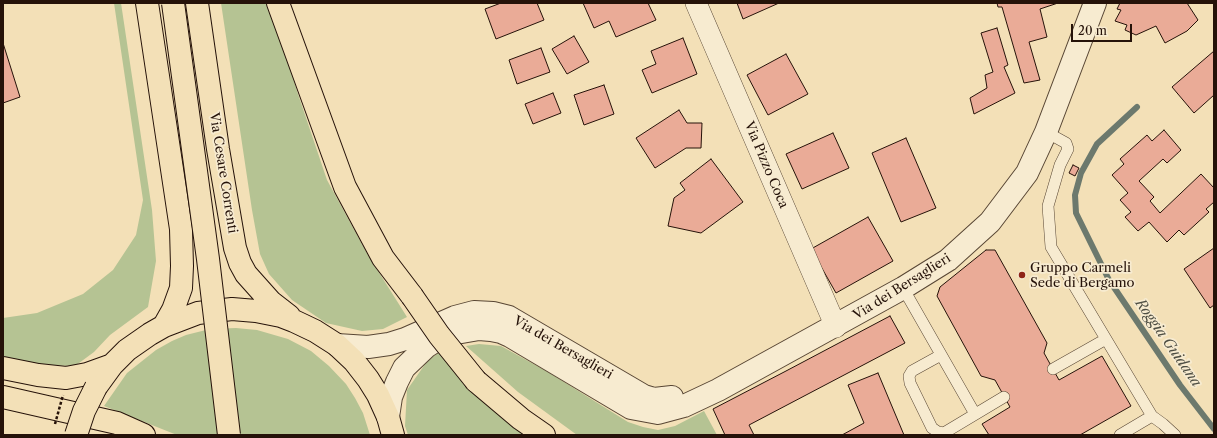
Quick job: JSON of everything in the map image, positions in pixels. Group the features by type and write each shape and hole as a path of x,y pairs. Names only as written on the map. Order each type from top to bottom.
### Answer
{"highway":[{"path":"147,3 181,237 181,288 173,310 164,326"},
{"path":"173,3 208,259 229,435"},
{"name":"Via Cesare Correnti","path":"197,3 218,149 235,248 240,263 246,274 271,302 294,320"},
{"path":"278,3 345,187 383,258 439,335 476,381 521,419 544,435"},
{"path":"76,435 84,411 96,387 112,365 133,345 164,326 198,313 232,309 269,313 294,320 337,345 354,361 368,379 378,395 390,426"},
{"path":"3,368 38,375 66,378 87,374 112,365"},
{"path":"3,397 117,423 144,435"},
{"path":"3,411 112,432 118,435"}],"street":[{"path":"140,3 144,25 155,55"},
{"name":"Via Pizzo Coca","path":"696,3 836,327"},
{"name":"Via dei Bersaglieri","path":"390,426 391,397 404,368 426,347 437,340 456,333 491,330 510,336 631,408 658,413 684,406 718,390 836,327 903,288 948,260 990,222 1027,173 1046,132 1095,3"},
{"name":"Via dei Bersaglieri","path":"337,345 368,347 389,344 405,340 455,317 474,312 493,313 509,317 644,396 654,399 718,390"}],"lane":[{"path":"1046,132 1066,143 1068,149 1060,165 1048,206 1051,247 1152,416 1164,424 1174,435"},
{"path":"903,288 975,414"},
{"path":"1052,369 1106,339"},
{"path":"942,355 912,371 910,376 910,383 932,428 937,434 959,430 975,414 1004,397"},
{"path":"1120,435 1152,416"}],"path":[{"path":"54,428 63,395"}],"green space":[{"path":"114,3 121,3 152,210 156,261 148,307 110,335 94,352 75,366 39,365 3,357 3,318 37,313 83,294 113,270 136,235 143,200"},
{"path":"221,3 270,3 298,94 327,180 368,255 407,317 383,329 362,331 326,323 292,300 269,274 260,254 252,210"},
{"path":"236,328 257,330 288,339 311,351 329,366 346,384 363,413 370,435 177,435 104,406 127,373 156,350 186,335 210,329"},
{"path":"479,344 501,346 548,372 628,422 658,430 675,426 704,411 717,435 577,435 518,392 466,346"},
{"path":"440,352 534,435 408,435 405,426 407,390 428,360"}],"building":[{"path":"501,3 537,3 544,20 496,39 485,9"},
{"path":"583,3 648,3 656,20 616,37 609,21 594,28"},
{"path":"737,3 779,3 743,19"},
{"path":"997,3 1058,3 1040,9 1047,37 1029,42 1040,80 1024,83 1002,7 998,7"},
{"path":"1120,3 1187,3 1198,20 1187,31 1165,43 1156,26 1136,35 1125,30 1127,25 1115,21 1121,10 1117,9"},
{"path":"997,28 1008,65 1004,67 1015,93 974,114 970,98 987,88 985,75 993,72 981,33"},
{"path":"574,36 589,62 567,74 552,49"},
{"path":"683,38 697,74 652,93 642,70 656,64 651,51"},
{"path":"3,43 20,97 3,103"},
{"path":"541,48 550,72 517,84 509,60"},
{"path":"1214,51 1214,95 1194,113 1172,87"},
{"path":"786,54 808,94 768,115 747,75"},
{"path":"604,85 614,114 584,125 574,95"},
{"path":"553,93 561,113 533,124 525,104"},
{"path":"679,110 687,123 702,123 701,148 686,148 655,168 636,138"},
{"path":"1164,130 1181,150 1167,163 1163,159 1139,181 1154,197 1150,201 1160,213 1201,174 1214,188 1214,202 1206,209 1209,212 1184,235 1179,230 1167,242 1149,222 1138,231 1125,217 1131,212 1120,200 1128,193 1112,175 1124,164 1120,159 1147,135 1152,141"},
{"path":"833,133 849,168 802,189 786,154"},
{"path":"906,138 936,208 901,222 872,153"},
{"path":"711,159 743,202 701,233 668,226 674,198 685,190 680,183"},
{"path":"1073,165 1079,168 1075,176 1069,173"},
{"path":"868,217 893,261 836,293 811,249"},
{"path":"1214,248 1214,305 1210,308 1184,269"},
{"path":"986,250 995,250 1047,343 1044,353 1059,380 1102,356 1131,406 1080,435 989,435 982,424 1010,407 995,380 981,376 937,296 940,287"},
{"path":"890,316 905,343 749,425 754,435 725,435 713,409"},
{"path":"878,373 904,435 842,435 864,423 848,385"}],"waterway":[{"name":"Roggia Guidana","path":"1137,107 1097,144 1081,173 1075,195 1076,213 1109,280 1180,385 1214,429"}],"place":[{"name":"Gruppo Carmeli Sede di Bergamo","path":"1022,275"}]}
